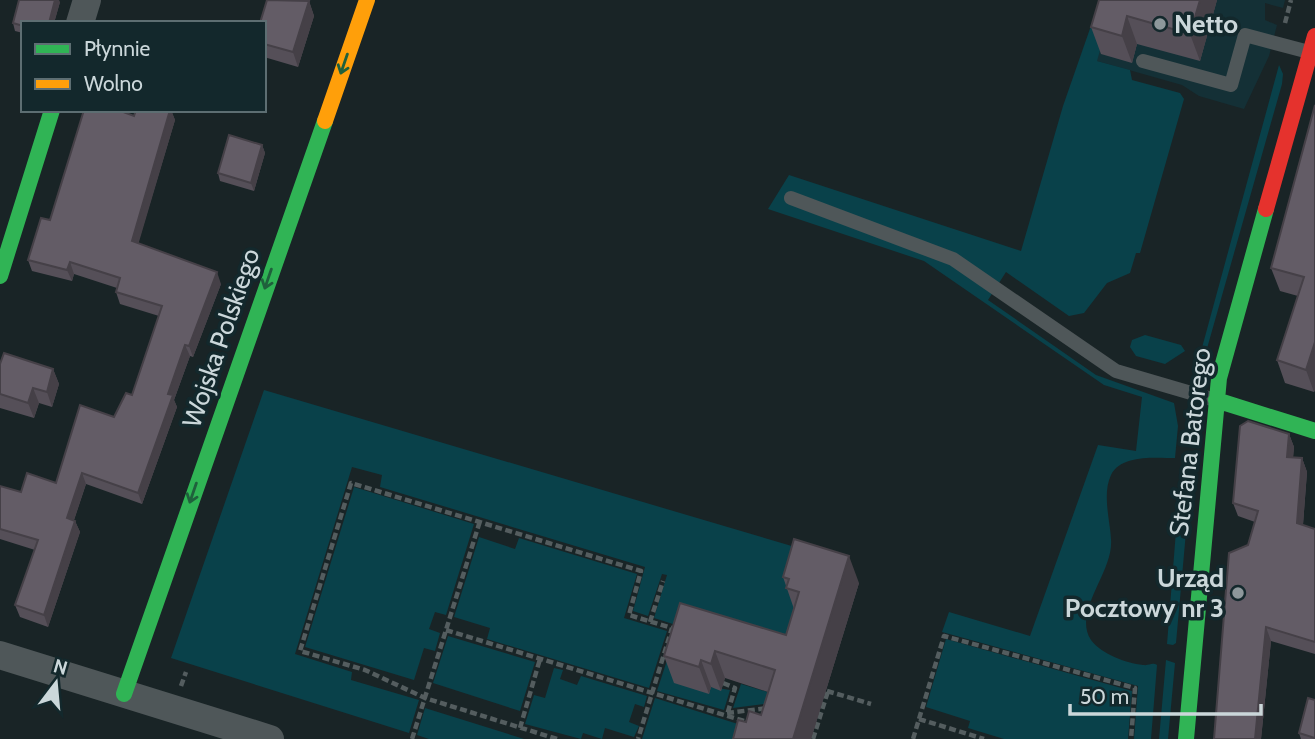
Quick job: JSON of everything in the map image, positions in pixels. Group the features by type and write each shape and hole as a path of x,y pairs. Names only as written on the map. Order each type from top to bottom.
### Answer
{"street":[{"path":"81,21 87,0"},
{"name":"Wojska Polskiego","path":"124,694 367,0"},
{"name":"Stefana Batorego","path":"1186,739 1216,400 1227,339 1315,36"},
{"path":"0,276 51,112"},
{"path":"1216,400 1315,430"},
{"path":"0,655 270,739"}],"lane":[{"path":"1143,61 1231,85 1245,35 1310,52"},
{"path":"791,198 953,259 1116,371 1216,400"}],"path":[{"path":"557,739 425,698 365,670 300,650 351,483 641,571 629,615 672,628 638,739"},
{"path":"412,739 480,521"},
{"path":"650,622 663,581"},
{"path":"446,630 727,714 744,721 741,729 751,732"},
{"path":"913,739 944,636 1135,688 1131,739"},
{"path":"668,642 675,644"},
{"path":"520,728 540,659"},
{"path":"723,683 735,688 727,714"},
{"path":"813,739 827,691 871,704"},
{"path":"727,714 774,705"},
{"path":"919,719 984,739"}],"shaded area":[{"path":"1100,0 1114,0 1097,61 1130,70 1132,80 1180,93 1184,99 1140,253 1136,253 1130,273 1107,283 1084,313 1069,316 1006,272 988,300 1096,375 1174,403 1178,426 1175,458 1131,460 1116,468 1108,482 1110,552 1087,617 1091,640 1101,650 1129,662 1157,665 1151,739 1134,739 1138,686 942,632 949,612 1030,636 1098,445 1136,451 1142,397 1104,385 924,261 768,209 789,175 1021,251 1063,106"},
{"path":"1101,0 1285,0 1283,8 1265,3 1265,20 1277,25 1269,56 1244,109 1199,96 1182,85 1083,57"},
{"path":"1279,65 1283,74 1282,84 1204,359 1197,366"},
{"path":"1145,335 1181,345 1185,351 1165,364 1136,356 1130,347 1132,340"},
{"path":"264,390 829,557 799,607 796,663 654,618 667,575 662,574 648,616 633,611 645,567 380,487 382,475 352,467 295,654 352,672 351,680 419,700 409,733 171,658"},
{"path":"354,487 474,524 446,615 435,612 429,629 440,633 435,651 424,648 414,680 305,647"},
{"path":"1176,531 1186,532 1176,643 1173,645 1167,644"},
{"path":"479,537 515,549 519,538 637,574 624,618 667,631 649,688 487,639 490,628 454,617"},
{"path":"448,636 535,662 520,711 433,683"},
{"path":"946,639 1132,691 1128,739 1004,739 968,728 970,721 926,707"},
{"path":"671,648 711,687 730,690 724,710 657,691"},
{"path":"1166,660 1175,663 1168,739 1159,739"},
{"path":"554,668 563,670 560,679 577,685 581,676 647,696 644,707 635,704 629,722 639,726 634,737 605,728 602,739 583,733 581,739 525,724 534,695 545,698"},
{"path":"741,684 774,694 771,703 733,708"},
{"path":"655,698 738,724 734,739 642,739"},
{"path":"425,708 524,739 429,739 417,735"}],"building":[{"path":"19,0 55,0 50,21 21,21 21,25 13,23"},
{"path":"267,0 309,1 293,52 266,45 266,21 261,21"},
{"path":"1099,0 1200,0 1190,34 1127,16 1122,36 1091,27"},
{"path":"1315,105 1315,342 1306,370 1277,360 1304,277 1271,268"},
{"path":"83,112 123,112 134,116 135,112 169,112 132,241 217,272 189,346 185,345 168,394 173,395 138,493 82,473 67,518 75,521 44,615 15,605 38,540 0,529 0,486 21,492 27,473 56,483 80,405 114,417 126,393 132,395 162,306 116,292 120,278 70,262 67,270 28,260 41,218 50,220"},
{"path":"229,135 262,145 251,183 218,173"},
{"path":"4,353 53,369 47,392 33,388 28,403 0,394 0,364"},
{"path":"1248,421 1289,434 1287,457 1302,458 1297,523 1315,529 1315,642 1266,627 1255,739 1214,739 1229,553 1248,545 1258,511 1233,503 1240,426"},
{"path":"794,539 849,556 793,739 733,739 738,720 746,722 749,711 761,715 775,670 715,651 711,664 701,660 699,667 664,656 680,603 786,635 799,592 786,588 789,579 783,577"},
{"path":"1308,698 1315,700 1315,738 1299,733"}],"traffic: fast":[{"path":"0,276 51,112"},
{"path":"124,694 325,121"},
{"path":"1186,739 1219,378 1266,209"},
{"path":"1216,400 1315,431"}],"traffic: slow":[{"path":"325,121 367,0"}],"traffic: jam":[{"path":"1266,209 1315,36"}],"place":[{"name":"Netto","path":"1160,24"},
{"name":"Urząd Pocztowy nr 3","path":"1238,593"}]}
